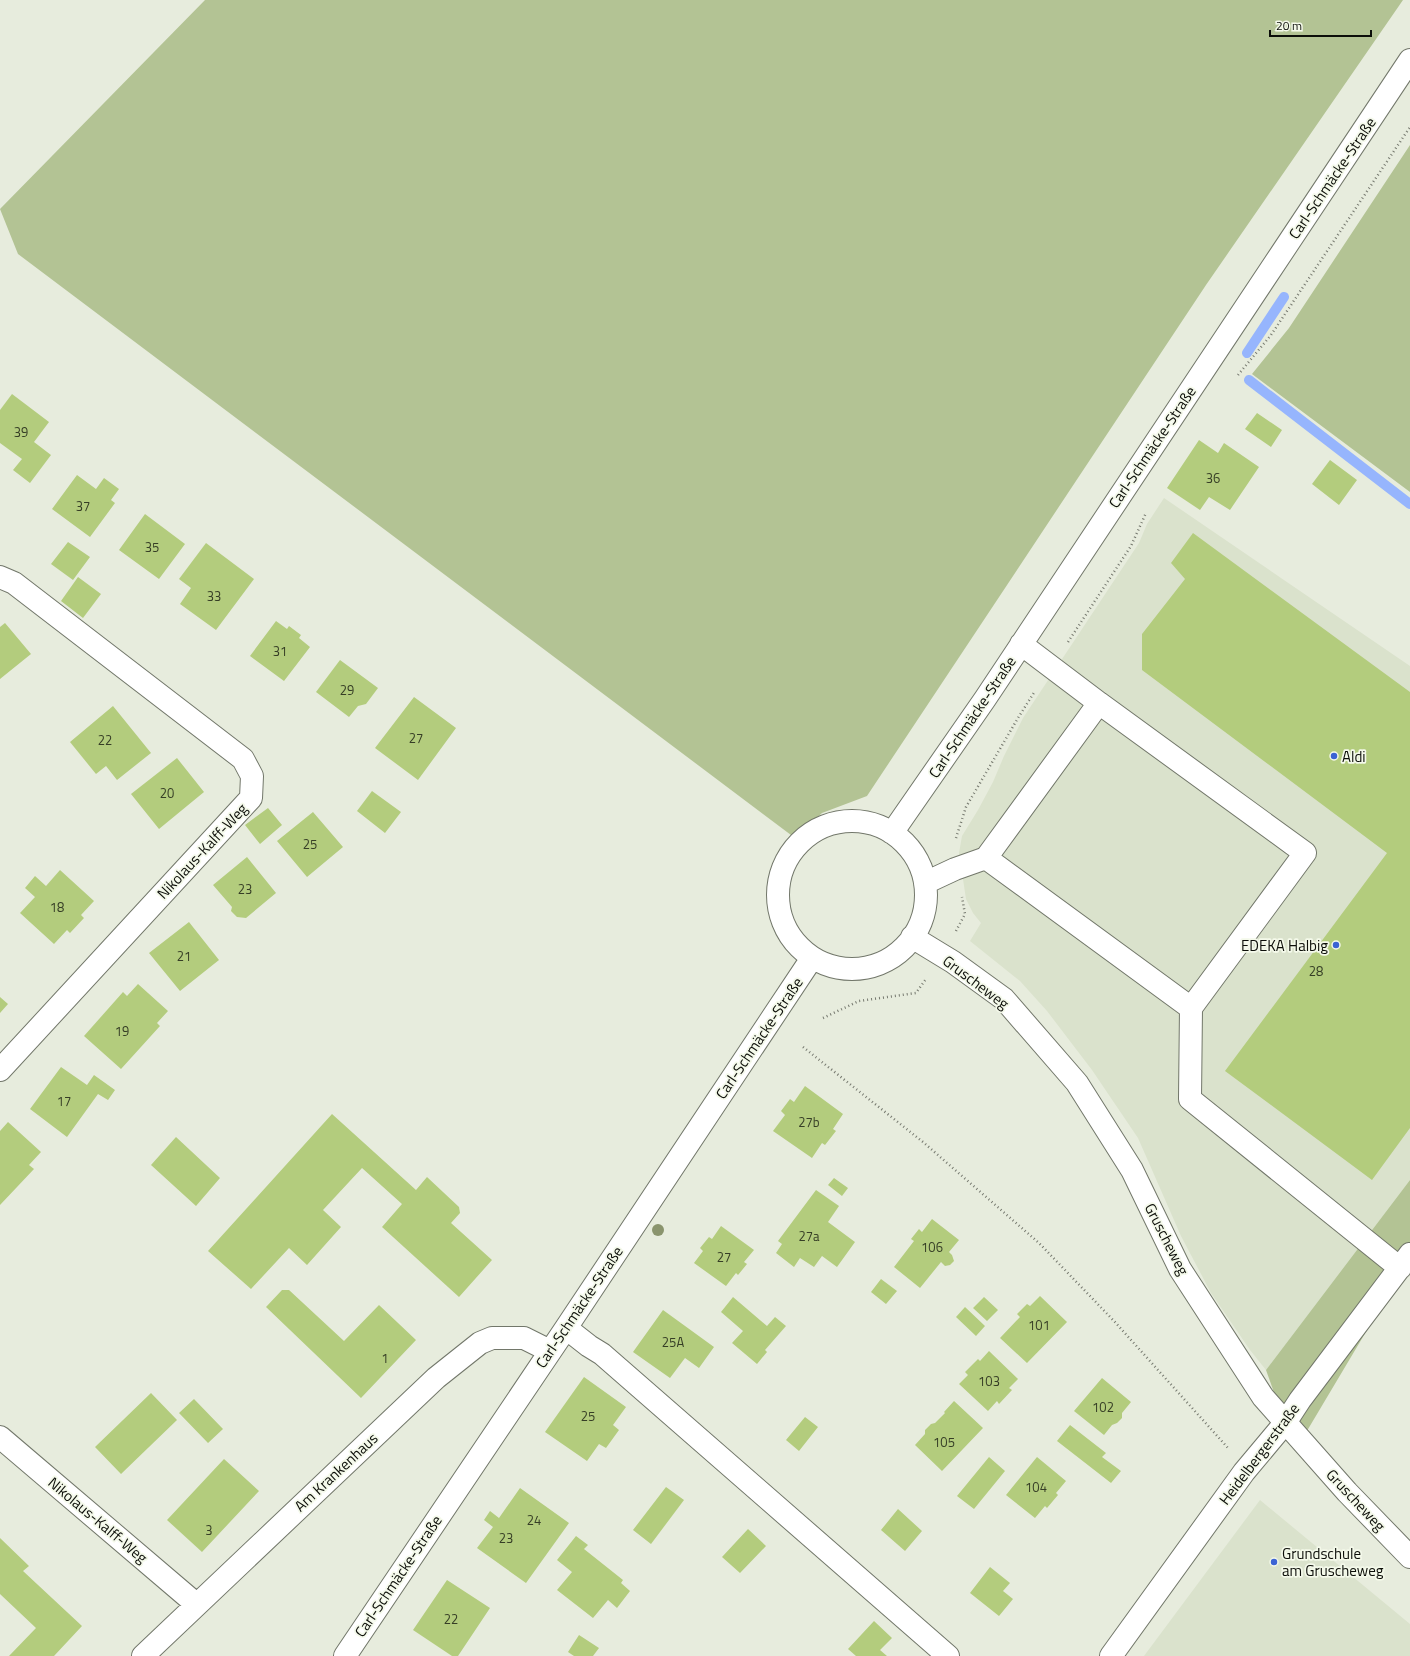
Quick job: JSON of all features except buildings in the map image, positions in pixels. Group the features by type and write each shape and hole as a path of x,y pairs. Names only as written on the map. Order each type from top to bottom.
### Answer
{"street":[{"name":"Carl-Schmäcke-Straße","path":"892,833 1021,644 1410,60"},
{"name":"Nikolaus-Kalff-Weg","path":"0,577 14,583 243,759 252,776 251,798 0,1070"},
{"path":"1021,644 1099,703 1305,853 1192,1008 1190,1099 1405,1261"},
{"path":"925,883 955,869 986,858 1099,703"},
{"path":"857,820 881,826 902,839 917,858 925,883 926,906 918,929 912,937 903,948 883,962 859,969 835,967 812,958 795,944 783,925 778,904 778,882 785,862 797,844 814,830 835,822 857,820"},
{"path":"986,858 1192,1008"},
{"name":"Gruscheweg","path":"912,937 1004,999 1076,1083 1132,1170 1180,1269 1263,1397 1347,1492 1410,1557"},
{"name":"Carl-Schmäcke-Straße","path":"344,1656 566,1328 812,958"},
{"name":"Heidelbergerstraße","path":"1113,1655 1244,1472 1285,1423 1300,1400 1405,1261"},
{"path":"566,1328 602,1354 948,1656"},
{"name":"Am Krankenhaus","path":"143,1656 196,1604 436,1378 480,1343 492,1338 524,1338 550,1351"},
{"name":"Nikolaus-Kalff-Weg","path":"0,1437 196,1604"}],"path":[{"path":"1234,380 1271,335 1410,127"},
{"path":"823,1018 860,1001 916,993 942,956 965,914 952,848 966,807 1018,718 1131,546 1146,512"},
{"path":"803,1047 923,1142 1038,1243 1114,1321 1230,1449"}],"shaded area":[{"path":"1164,498 1410,666 1410,1180 1266,1370 1250,1350 1211,1293 1181,1236 1138,1138 1092,1070 1047,1011 1020,981 970,941 981,923 973,913 966,899 959,853 962,836 993,782 1023,718 1139,543 1147,524"},
{"name":"Grundschule am Gruscheweg","path":"1260,1500 1410,1624 1410,1656 1144,1656"}],"green space":[{"path":"205,0 1403,0 1206,285 867,796 822,813 795,838 18,254 0,209"},
{"path":"1410,145 1410,492 1252,374 1289,328"},
{"path":"1410,1180 1410,1261 1401,1273 1295,1451 1266,1370"}],"waterway":[{"path":"1247,353 1284,297"},
{"path":"1249,380 1410,504"}],"place":[{"name":"Aldi","path":"1334,756"},
{"name":"EDEKA Halbig","path":"1336,945"},
{"name":"Grundschule am Gruscheweg","path":"1274,1562"}]}
